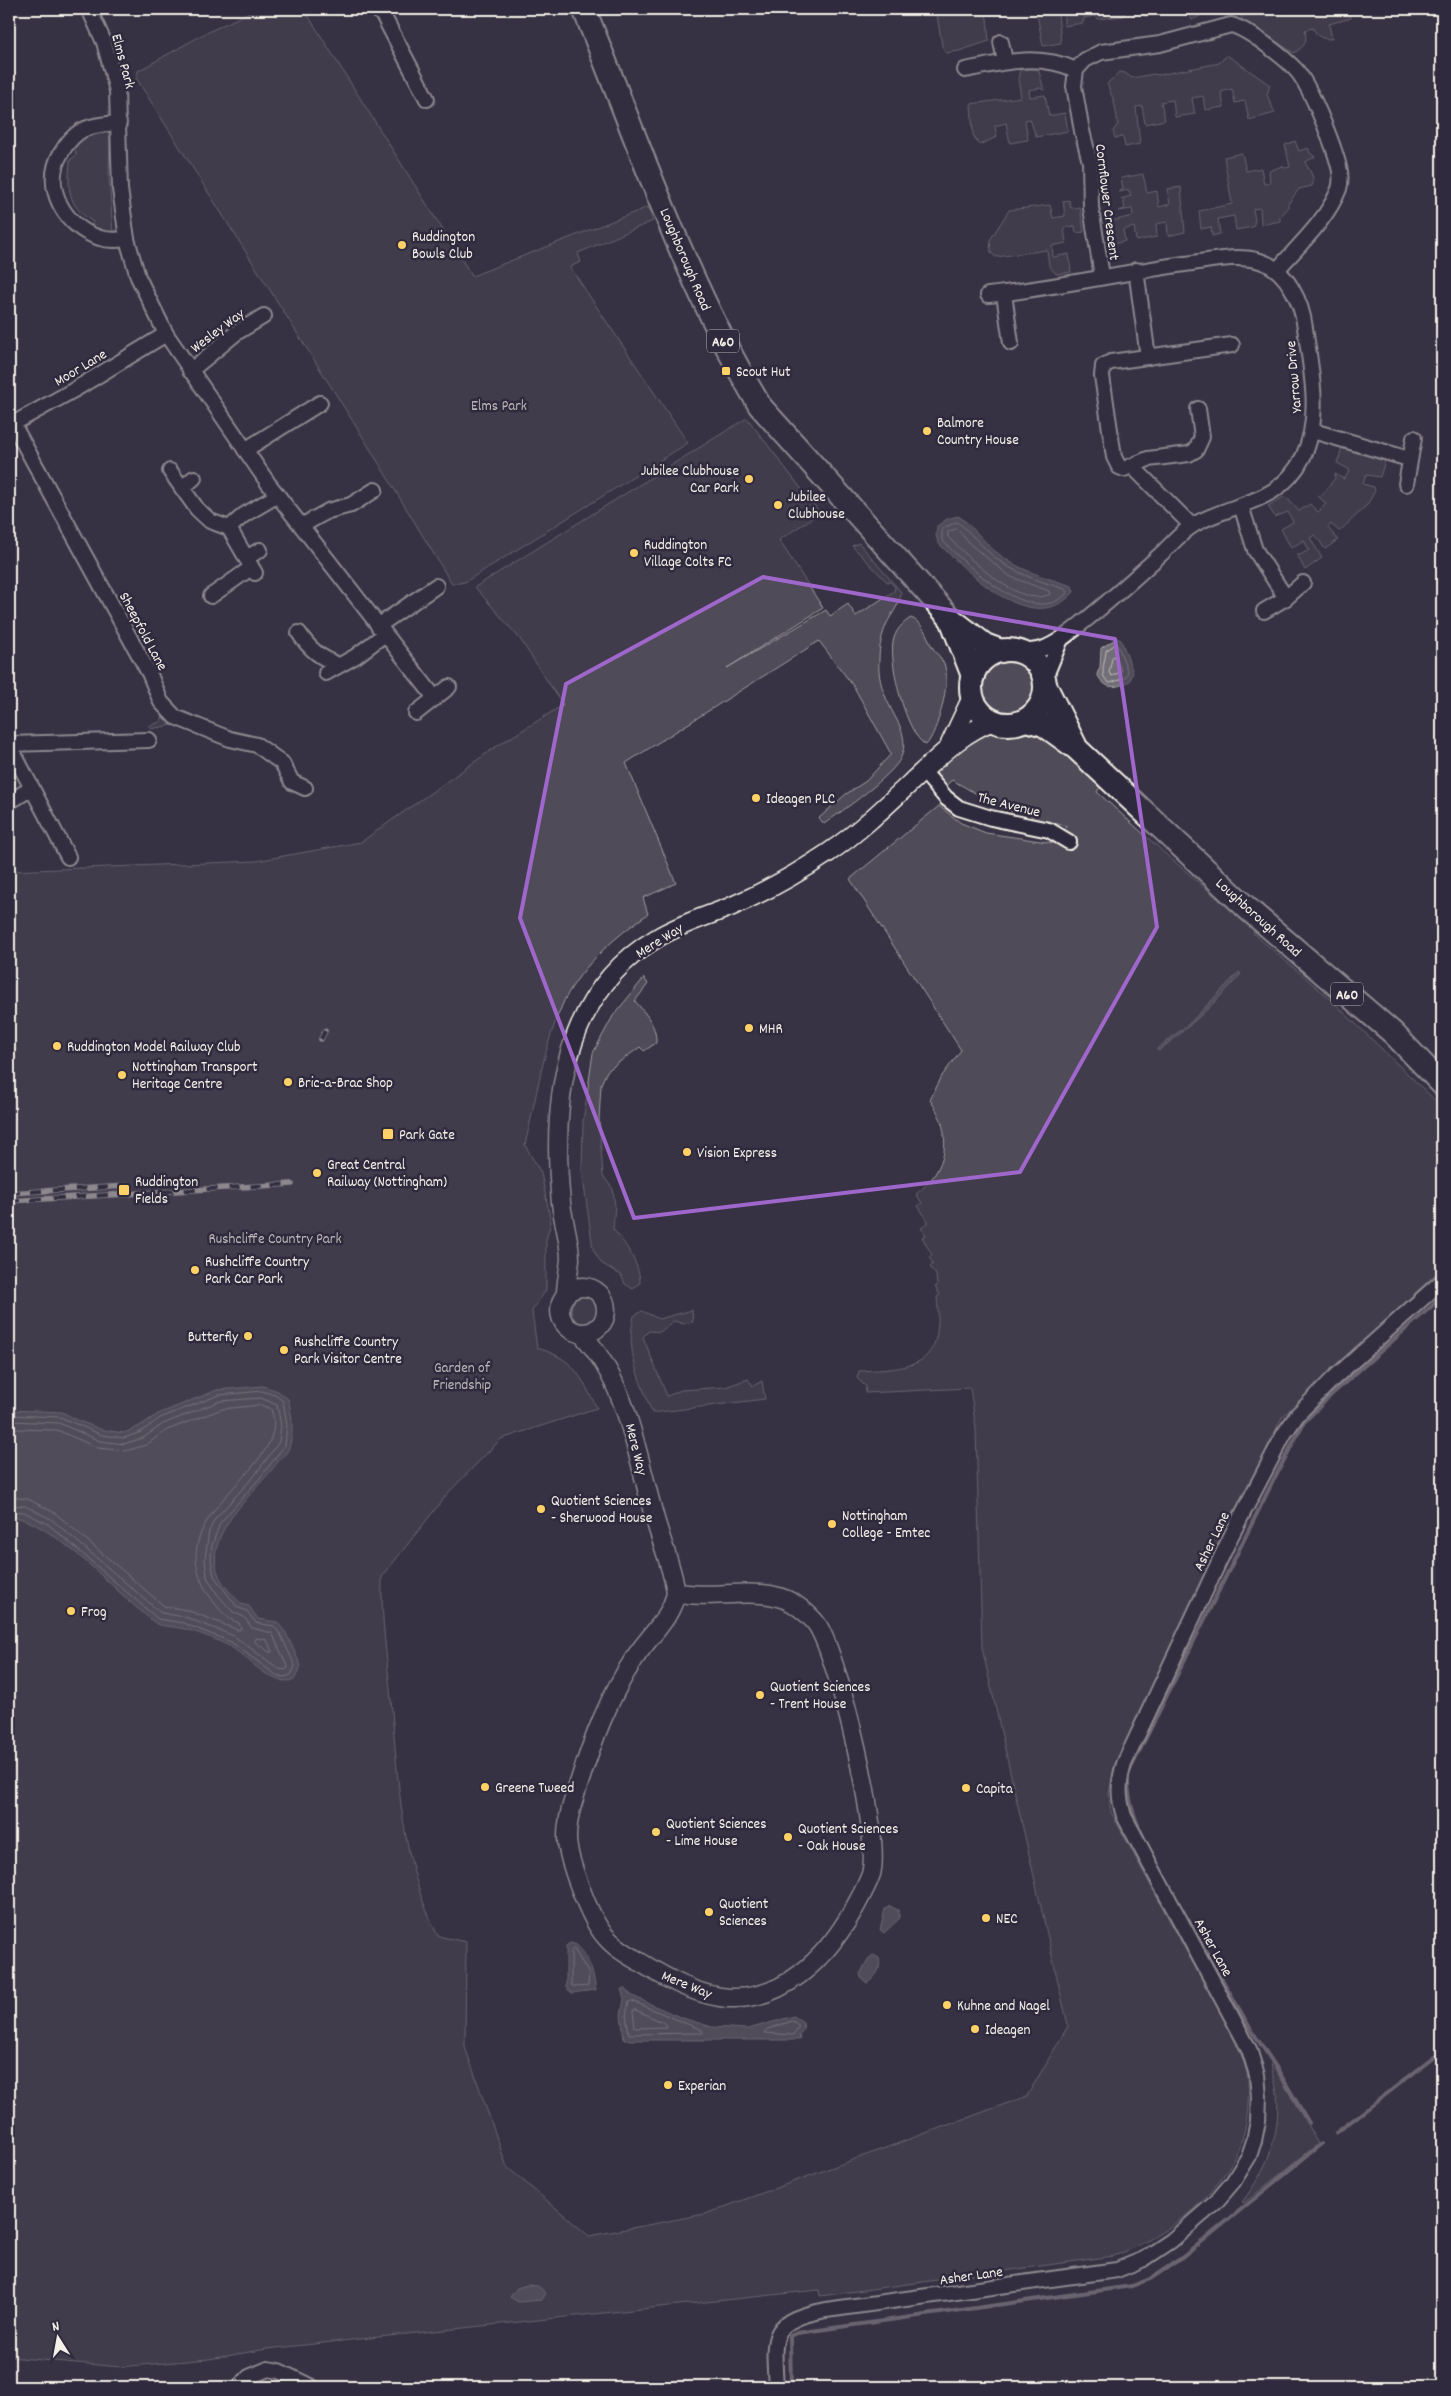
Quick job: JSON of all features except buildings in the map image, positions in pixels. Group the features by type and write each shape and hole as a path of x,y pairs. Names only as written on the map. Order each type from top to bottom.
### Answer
{"main road":[{"name":"Loughborough Road","path":"584,9 700,297 737,368 760,406 950,619 985,645 1011,652"},
{"name":"Loughborough Road","path":"950,619 972,686"},
{"name":"A60","path":"1011,652 1032,658 1040,667 1045,683"},
{"path":"972,686 979,664 990,655 1011,652"},
{"name":"Loughborough Road","path":"1045,683 1076,748"},
{"path":"1026,720 1037,712 1044,700 1045,683"},
{"name":"A60","path":"972,686 976,707 993,721 1015,724 1026,720"},
{"name":"Loughborough Road","path":"1026,720 1044,725 1076,748 1248,909 1392,1033 1442,1084"}],"street":[{"name":"Elms Park","path":"89,9 112,67 119,123 120,189 127,239 138,277 166,334 278,495 436,698"},
{"path":"377,9 384,16 428,98"},
{"path":"965,70 1006,61 1037,59 1057,62 1076,70 1085,60 1101,52 1160,44 1231,24 1259,41 1297,71 1317,109 1339,167 1340,187 1316,225 1277,270"},
{"path":"1002,42 1006,61"},
{"name":"Cornflower Crescent","path":"1076,70 1074,86 1090,162 1091,208 1102,276"},
{"path":"119,123 96,125 78,134 59,156 53,180 58,203 72,222 99,238 127,239"},
{"name":"Yarrow Drive","path":"988,295 1004,294 1136,270 1239,257 1261,262 1277,270 1292,289 1311,323 1310,362 1313,431 1303,457 1292,474 1277,490 1241,506 1206,518 1192,526 1123,591 1062,639"},
{"path":"1136,270 1148,357"},
{"path":"1004,294 1010,342"},
{"name":"Wesley Way","path":"190,371 236,333 264,316"},
{"name":"Moor Lane","path":"11,425 74,390 166,334"},
{"path":"1198,409 1202,437 1196,450 1189,454 1148,459 1134,467 1124,469 1115,462 1102,370 1106,363 1232,345"},
{"path":"245,450 320,403"},
{"name":"Sheepfold Lane","path":"11,425 150,675 160,702 175,716 185,722 230,739 257,745 282,763 292,782 305,788"},
{"path":"1313,431 1409,459"},
{"path":"1406,484 1414,438"},
{"path":"1134,467 1192,526"},
{"path":"170,470 197,509 210,521 230,528 251,566"},
{"path":"182,488 194,478"},
{"path":"303,526 328,511 350,505 375,490"},
{"path":"230,528 244,515 278,495"},
{"path":"1241,506 1254,550 1286,598"},
{"path":"211,596 251,566 260,550"},
{"path":"1264,611 1286,598 1303,583"},
{"path":"299,633 308,647 332,669 356,656 382,630 436,586"},
{"path":"1011,652 1042,649 1062,639"},
{"path":"1045,683 1062,639"},
{"name":"Mere Way","path":"950,745 972,686"},
{"path":"416,713 449,688"},
{"name":"Mere Way","path":"566,1294 570,1258 562,1203 559,1159 562,1084 570,1047 578,1027 600,988 636,953 655,939 695,919 770,889 831,851 924,771 950,745 993,721"},
{"path":"68,857 10,744 149,740"},
{"name":"The Avenue","path":"924,771 946,798 958,808 991,818 1049,830 1069,842"},
{"path":"9,802 32,788"},
{"name":"Mere Way","path":"570,1258 588,1287"},
{"name":"Asher Lane","path":"776,2387 773,2346 778,2332 792,2319 826,2310 1117,2270 1132,2265 1157,2251 1197,2220 1233,2182 1249,2156 1258,2121 1259,2097 1254,2059 1231,2012 1124,1816 1118,1794 1119,1780 1124,1764 1228,1543 1284,1434 1298,1414 1334,1378 1442,1281"},
{"path":"588,1287 597,1290 603,1297 607,1312 604,1323 592,1331 581,1333 571,1330 562,1319 561,1302 566,1294 572,1289 588,1287"},
{"name":"Mere Way","path":"604,1323 606,1366"},
{"name":"Mere Way","path":"581,1333 606,1366 633,1430 655,1520 673,1572 676,1592 670,1609 622,1677 598,1727 568,1817 568,1850 594,1919 605,1937 646,1966 693,1989 719,1997 753,1996 772,1990 798,1976 816,1961 843,1929 863,1892 872,1872 873,1856 863,1778 847,1713 826,1644 809,1615 792,1603 763,1594 697,1597 676,1592"},
{"path":"239,2387 249,2376 268,2369 280,2372 312,2387"}],"highlighted area":[{"path":"763,577 1115,639 1157,927 1020,1172 634,1218 520,918 566,684"}],"green space":[{"name":"Elms Park","path":"256,9 304,9 472,276 648,207 653,221 578,253 581,262 570,267 688,443 465,582 452,584 364,439 136,78 138,71 202,35"},
{"path":"936,9 982,9 987,18 989,41 959,51 946,53 942,46"},
{"path":"1036,9 1123,9 1124,16 1098,19 1095,16 1084,18 1083,23 1064,26 1064,13 1058,13 1061,43 1043,46"},
{"path":"1143,9 1199,9 1200,16 1192,20 1187,11 1144,16"},
{"path":"1240,9 1275,9 1284,14 1288,9 1349,9 1351,18 1329,24 1332,39 1320,37 1313,28 1305,30 1306,38 1304,44 1294,53 1242,19"},
{"path":"1227,55 1270,85 1267,95 1275,113 1249,120 1245,101 1235,103 1232,89 1221,92 1224,107 1205,110 1203,96 1192,98 1195,114 1175,117 1173,100 1161,102 1165,120 1145,124 1142,106 1136,107 1140,144 1125,147 1123,137 1115,138 1113,131 1118,124 1114,101 1107,84 1119,72 1125,73 1132,78 1153,74 1159,75 1219,63"},
{"path":"1038,68 1044,90 1040,88 1029,90 1030,97 1045,95 1049,116 1065,113 1068,131 1036,137 1030,119 1025,120 1028,140 1010,143 1006,123 995,126 997,137 979,145 973,135 971,104 1021,97 1018,79 1020,70"},
{"path":"104,128 110,131 109,177 113,233 108,234 90,229 93,222 84,216 73,202 69,187 70,160 76,155 74,143 80,137"},
{"path":"1295,141 1299,151 1308,148 1315,157 1305,162 1312,174 1313,183 1312,186 1299,189 1288,204 1288,208 1280,217 1280,221 1261,225 1260,208 1253,209 1255,220 1253,227 1236,230 1234,216 1218,219 1220,234 1212,236 1211,227 1201,229 1199,211 1232,204 1224,157 1242,153 1246,171 1261,168 1264,184 1270,183 1269,171 1282,166 1285,168 1290,167 1285,145"},
{"path":"1143,174 1147,193 1157,191 1159,207 1170,204 1167,189 1181,187 1185,232 1168,236 1167,222 1156,224 1157,237 1136,241 1134,227 1123,230 1125,241 1110,245 1107,222 1133,216 1132,209 1118,211 1125,209 1123,199 1120,199 1131,196 1129,190 1119,192 1123,189 1121,178"},
{"path":"1069,200 1071,208 1080,207 1084,232 1076,233 1075,226 1064,228 1066,243 1052,246 1053,257 1069,254 1071,272 1056,274 1049,266 1047,250 996,257 991,253 990,240 1009,210 1050,205 1053,218 1065,216 1063,201"},
{"name":"Rushcliffe Country Park","path":"747,418 820,513 779,540 823,608 727,668 826,610 830,616 848,604 856,616 894,591 895,587 890,582 887,582 852,546 859,543 901,592 898,604 882,636 879,669 884,693 902,732 904,749 897,764 889,773 824,824 819,818 846,794 866,781 891,754 854,687 819,641 626,763 676,883 643,898 648,914 601,952 571,988 551,1034 525,1145 541,1173 551,1222 546,1240 546,1290 532,1311 537,1348 560,1357 575,1370 581,1377 597,1408 501,1439 448,1493 382,1577 383,1623 399,1790 403,1820 416,1879 438,1936 466,1942 465,2047 507,2167 589,2236 705,2214 1027,2096 1068,2026 982,1648 976,1429 970,1388 865,1393 866,1387 857,1378 859,1371 911,1365 922,1359 931,1350 936,1338 938,1320 937,1297 940,1295 935,1287 937,1286 936,1275 930,1267 933,1264 929,1257 932,1255 922,1237 926,1235 921,1228 928,1221 918,1206 922,1203 916,1194 935,1174 944,1150 945,1138 942,1125 938,1113 930,1100 942,1076 961,1050 850,879 939,806 961,823 986,833 1054,843 1067,826 1034,819 1028,812 1007,811 952,780 944,787 931,772 972,737 994,731 1016,731 1042,736 1060,748 1101,786 1097,792 1253,929 1254,934 1327,996 1442,1107 1442,1268 1282,1417 1115,1764 1109,1794 1111,1812 1239,2048 1248,2077 1249,2088 1244,2131 1235,2155 1222,2178 1205,2198 1184,2216 1162,2232 1114,2256 820,2296 819,2290 267,2349 209,2359 120,2367 9,2357 9,871 256,861 361,842 497,746 563,705 520,639 475,587"},
{"path":"1342,448 1385,461 1380,477 1366,475 1363,484 1374,487 1375,491 1367,505 1341,530 1339,531 1331,524 1328,528 1338,540 1325,549 1315,535 1310,538 1322,558 1305,570 1297,555 1309,550 1304,540 1291,548 1281,529 1293,522 1288,512 1275,517 1268,506 1285,496 1299,511 1310,504 1318,512 1326,504 1318,496 1323,494 1335,478 1335,474 1344,479 1350,470 1337,463"},
{"path":"911,618 924,629 931,645 943,661 946,672 945,694 939,719 926,745 919,739 912,728 900,698 892,652 895,634"},
{"path":"1009,659 1025,664 1033,672 1038,688 1033,704 1025,712 1009,717 993,712 985,704 980,688 985,672 993,664"},
{"path":"165,713 178,724 150,729 149,726 160,722"},
{"path":"644,978 648,984 635,1001 653,1026 656,1043 644,1051 640,1047 607,1071 601,1084 599,1120 603,1176 613,1189 615,1206 613,1229 635,1261 639,1276 640,1283 633,1289 625,1284 621,1275 601,1263 593,1249 582,1171 583,1122 593,1053 613,1016"},
{"path":"585,1296 595,1300 599,1310 595,1320 585,1324 575,1320 571,1310 575,1300"},
{"path":"692,1310 693,1322 684,1324 674,1321 660,1332 649,1331 643,1337 667,1396 681,1390 725,1387 748,1379 753,1386 762,1381 765,1399 652,1413 635,1365 631,1342 634,1316 642,1311 659,1319"},
{"path":"1271,2061 1318,2144 1244,2203 1242,2202 1265,2165 1277,2124 1278,2109"}],"water":[{"path":"958,516 1003,558 1031,572 1072,586 1074,592 1057,605 1039,608 1021,605 1002,596 966,570 938,543 936,535 937,526 947,519"},
{"path":"1117,638 1121,640 1133,672 1130,681 1115,687 1103,683 1097,674 1100,667 1101,648"},
{"path":"1239,972 1241,974 1212,1005 1158,1051 1157,1049 1190,1023"},
{"path":"263,1386 278,1391 288,1399 292,1427 289,1447 283,1457 234,1514 218,1543 215,1558 222,1582 241,1604 249,1606 258,1619 277,1622 286,1633 301,1666 294,1680 285,1681 268,1675 237,1651 212,1638 186,1629 157,1624 65,1544 45,1530 27,1521 9,1516 9,1410 62,1412 103,1430 124,1433 138,1427 158,1414 217,1390"},
{"path":"890,1906 898,1910 900,1918 884,1933 880,1930 885,1909"},
{"path":"570,1943 581,1949 589,1962 596,1990 572,1993 566,1988 566,1946"},
{"path":"873,1955 879,1958 880,1966 876,1975 867,1983 862,1980 860,1974 868,1959"},
{"path":"625,1988 631,1995 639,1999 680,2017 712,2027 748,2029 794,2016 803,2022 804,2029 799,2035 800,2040 624,2040 621,2015 624,1999 621,1989"},
{"path":"527,2285 538,2286 546,2293 542,2300 518,2302 510,2297 517,2288"}],"waterway":[{"path":"1161,1871 1133,1813 1128,1787 1128,1774 1304,1422 1331,1395 1442,1297"},
{"path":"1177,1901 1250,2028 1276,2067 1309,2123"},
{"path":"1336,2133 1442,2051"},
{"path":"791,2387 790,2336 797,2333 1132,2286 1150,2279 1183,2257 1321,2144"},
{"path":"255,2387 264,2382 288,2387"}],"railway":[{"path":"321,1039 325,1031"},
{"path":"9,1201 292,1184"},
{"path":"9,1193 127,1186"}],"place":[{"name":"Ruddington Bowls Club","path":"402,245"},
{"name":"Scout Hut","path":"726,371"},
{"name":"Balmore Country House","path":"927,431"},
{"name":"Jubilee Clubhouse Car Park","path":"749,479"},
{"name":"Jubilee Clubhouse","path":"778,505"},
{"name":"Ruddington Village Colts FC","path":"634,553"},
{"name":"Ideagen PLC","path":"756,798"},
{"name":"MHR","path":"749,1028"},
{"name":"Ruddington Model Railway Club","path":"57,1046"},
{"name":"Nottingham Transport Heritage Centre","path":"122,1075"},
{"name":"Bric-a-Brac Shop","path":"288,1082"},
{"name":"Park Gate","path":"388,1134"},
{"name":"Vision Express","path":"687,1152"},
{"name":"Great Central Railway (Nottingham)","path":"317,1173"},
{"name":"Ruddington Fields","path":"124,1190"},
{"name":"Rushcliffe Country Park Car Park","path":"195,1270"},
{"name":"Butterfly","path":"248,1336"},
{"name":"Rushcliffe Country Park Visitor Centre","path":"284,1350"},
{"name":"Quotient Sciences - Sherwood House","path":"541,1509"},
{"name":"Nottingham College - Emtec","path":"832,1524"},
{"name":"Frog","path":"71,1611"},
{"name":"Quotient Sciences - Trent House","path":"760,1695"},
{"name":"Greene Tweed","path":"485,1787"},
{"name":"Capita","path":"966,1788"},
{"name":"Quotient Sciences - Lime House","path":"656,1832"},
{"name":"Quotient Sciences - Oak House","path":"788,1837"},
{"name":"Quotient Sciences","path":"709,1912"},
{"name":"NEC","path":"986,1918"},
{"name":"Kuhne and Nagel","path":"947,2005"},
{"name":"Ideagen","path":"975,2029"},
{"name":"Experian","path":"668,2085"}],"park label":[{"name":"Garden of Friendship","path":"462,1376"}]}
